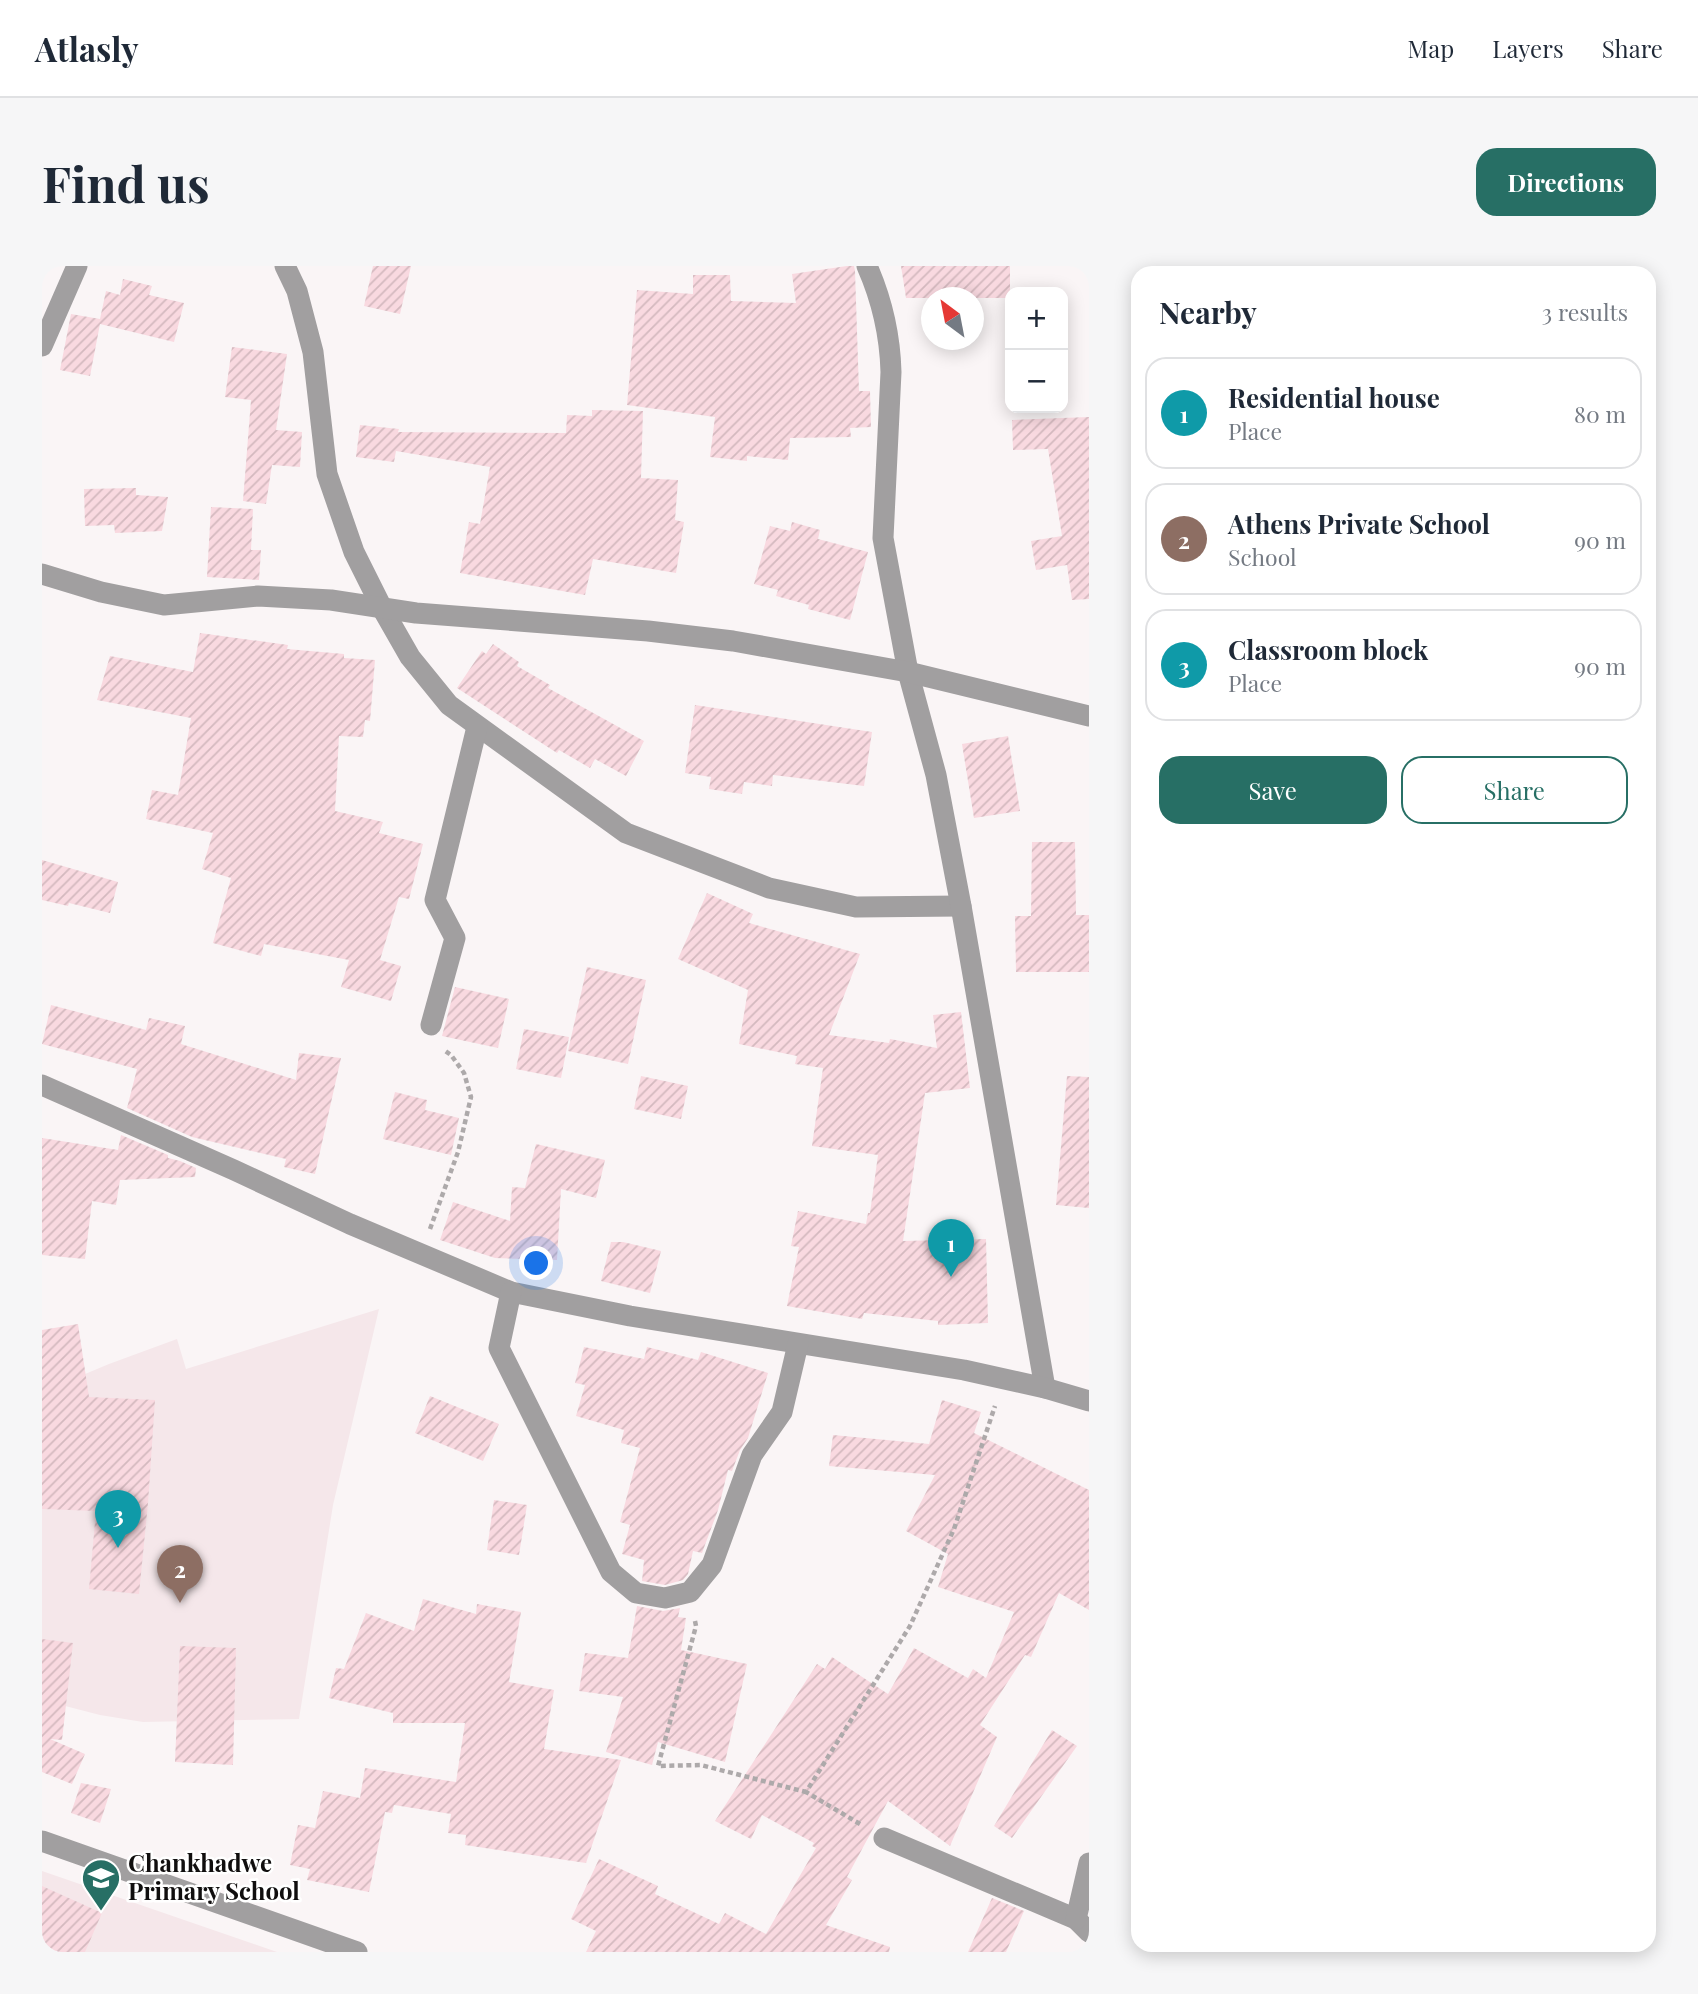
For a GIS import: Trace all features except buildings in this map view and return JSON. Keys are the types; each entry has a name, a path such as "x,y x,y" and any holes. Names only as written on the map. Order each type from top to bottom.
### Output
{"street":[{"path":"42,346 77,266"},
{"path":"285,266 297,291 313,352 327,474 354,552 410,657 449,705 626,833 769,888 856,907 961,906"},
{"path":"867,266 879,292 891,346 883,538 908,672 936,775 961,906 1045,1388"},
{"path":"42,574 101,592 164,605 258,596 331,600 416,613 648,631 806,653 908,672 1089,716"},
{"path":"431,1025 455,938 435,900 477,727"},
{"path":"42,1085 420,1255 511,1292 630,1316 885,1356 1004,1378 1089,1401"},
{"path":"511,1292 499,1348 611,1572 636,1593 665,1598 690,1592 712,1565 752,1455 782,1412 799,1344"},
{"path":"884,1838 1083,1925 1089,1863"},
{"path":"42,1841 357,1952"}],"path":[{"path":"420,1255 458,1152 471,1097 464,1073 451,1055 436,1044 431,1025"},
{"path":"806,1793 911,1626 954,1529 1004,1378"},
{"path":"690,1592 696,1626 658,1766 701,1765 806,1793 884,1838"}],"shaded area":[{"path":"379,1309 333,1505 299,1719 143,1722 100,1715 42,1700 42,1392 177,1339 186,1369"},
{"name":"Chankhadwe Primary School","path":"42,1871 277,1952 42,1952"}],"place":[{"name":"Residential house","path":"951,1277"},
{"name":"Classroom block","path":"118,1548"},
{"name":"Athens Private School","path":"180,1603"},
{"name":"Chankhadwe Primary School","path":"101,1912"}]}
